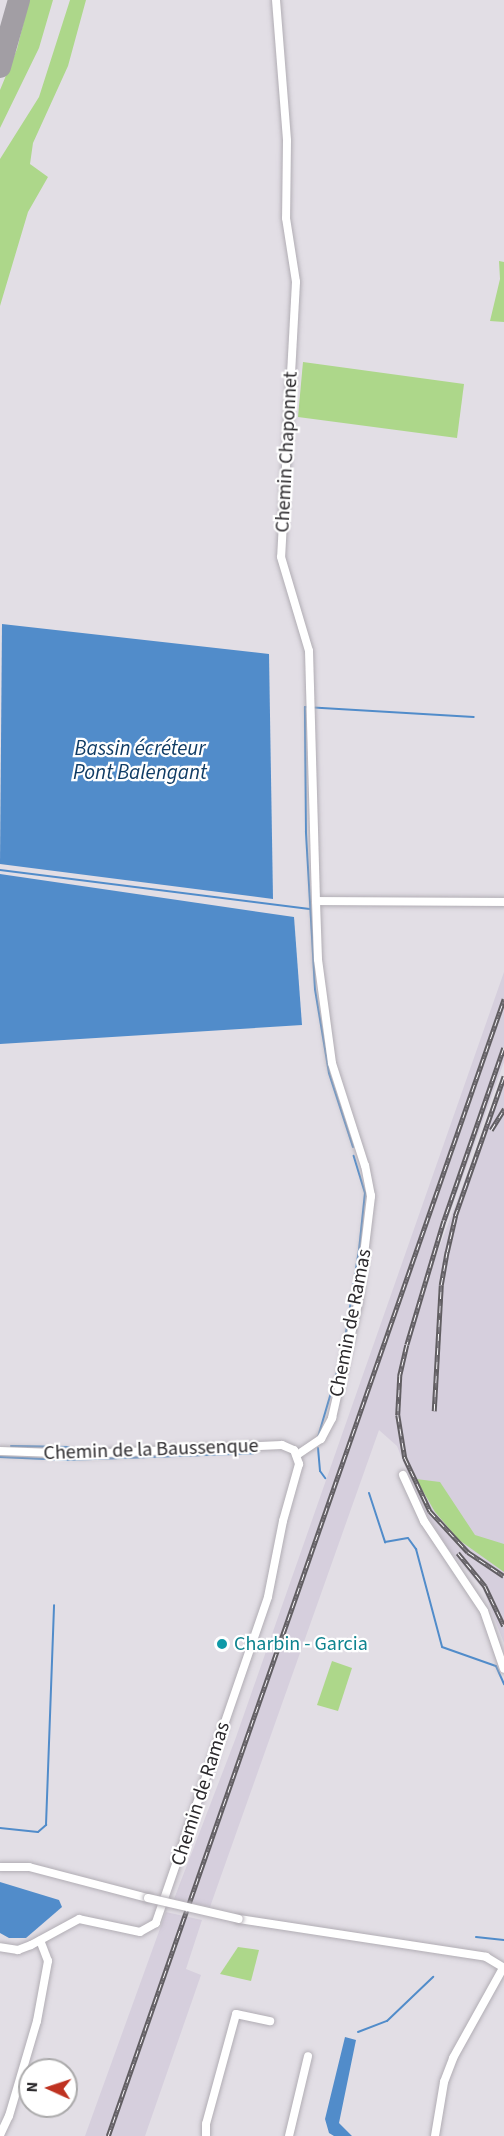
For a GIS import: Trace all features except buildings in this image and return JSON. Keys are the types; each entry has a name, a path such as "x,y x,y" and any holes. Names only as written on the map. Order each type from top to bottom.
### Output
{"street":[{"name":"Chemin Chaponnet","path":"276,0 287,141 286,218 296,282 281,556 309,651 316,901"},
{"path":"316,901 504,902"},
{"name":"Chemin de Ramas","path":"0,1947 18,1950 79,1919 140,1932 159,1918 268,1597 283,1521 297,1474 297,1455 321,1439 333,1418 358,1304 371,1196 365,1166 332,1064 318,959 316,901"},
{"name":"Chemin de la Baussenque","path":"0,1451 83,1454 282,1445 297,1455"},
{"path":"403,1475 424,1521 484,1611 504,1669"},
{"path":"0,1867 29,1867 239,1919 486,1957 503,1968 453,2058 444,2082 435,2136"},
{"path":"0,2135 9,2116 41,2002 48,1961 40,1940"},
{"path":"206,2136 206,2124 236,2014 270,2021"},
{"path":"289,2136 308,2056"}],"shaded area":[{"path":"504,972 504,1062 405,1338 504,1076 504,1643 483,1589 449,1550 420,1504 397,1446 379,1430 210,1907 174,1899 235,1740"},
{"path":"166,1912 202,1920 186,1969 201,1975 145,2136 85,2136"}],"green space":[{"path":"29,0 53,0 39,48 0,128 0,90 17,49"},
{"path":"70,0 86,0 68,66 33,143 30,164 48,177 28,212 0,306 0,159 39,97"},
{"path":"499,261 504,262 504,322 490,321 500,279"},
{"path":"303,362 464,384 457,438 298,417"},
{"path":"416,1479 440,1482 475,1535 504,1544 504,1572 459,1540 435,1512"},
{"path":"332,1661 352,1668 338,1711 317,1705"},
{"path":"238,1947 259,1950 251,1981 220,1974"}],"water":[{"name":"Bassin écréteur Pont Balengant","path":"2,624 269,654 273,899 0,864"},
{"path":"0,874 294,917 302,1025 0,1044"},
{"path":"0,1882 59,1900 62,1907 26,1938 9,1938 0,1933"},
{"path":"345,2037 356,2040 339,2123 352,2136 334,2136 329,2133 325,2119"}],"waterway":[{"path":"353,1147 329,1073 315,989 306,831 305,707 474,717"},
{"path":"0,870 310,909"},
{"path":"318,1437 343,1352 359,1250 365,1193 354,1156"},
{"path":"11,1446 69,1447"},
{"path":"318,1448 320,1471 325,1478"},
{"path":"0,1457 67,1460 254,1453"},
{"path":"369,1493 385,1542 408,1538 416,1549 442,1647 496,1666 504,1684"},
{"path":"0,1828 38,1832 46,1825 54,1605"},
{"path":"476,1937 504,1940"},
{"path":"358,2032 387,2021 433,1977"}],"taxiway":[{"path":"0,67 19,0"}],"railway":[{"path":"108,2136 504,999"},
{"path":"504,1048 444,1221 407,1345 400,1376 398,1415 405,1458 430,1511 468,1552 504,1576"},
{"path":"434,1411 441,1285 447,1252 455,1216 504,1076"},
{"path":"491,1130 504,1109"},
{"path":"458,1553 485,1586 504,1626"}],"place":[{"name":"Charbin - Garcia","path":"222,1644"}]}
